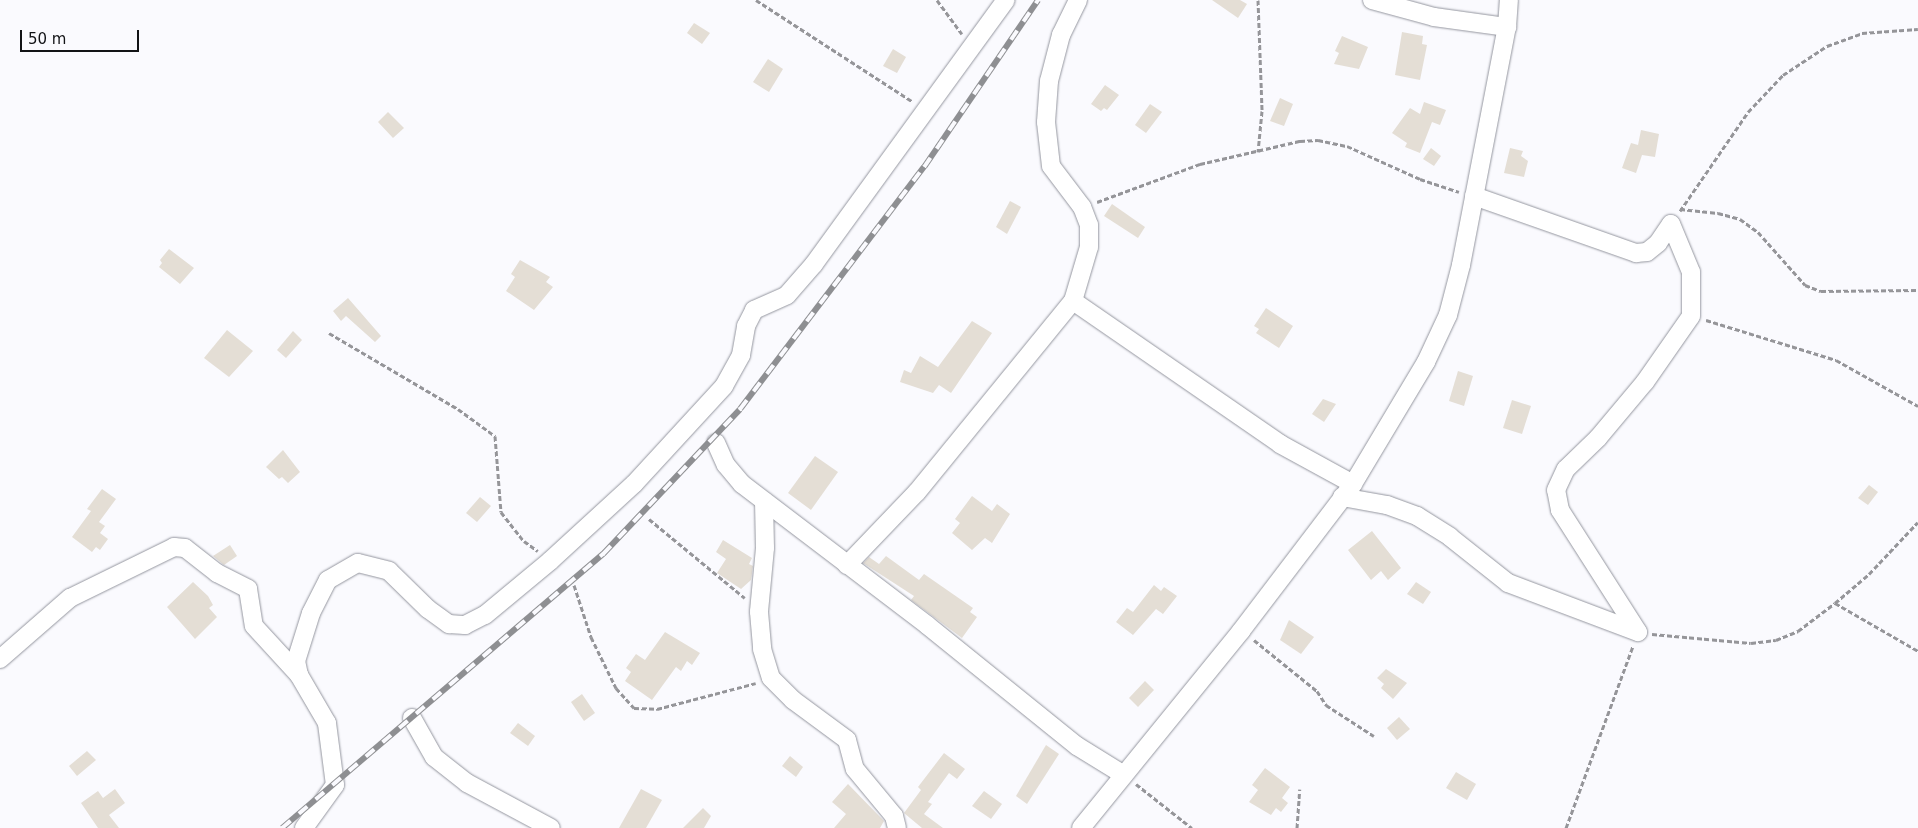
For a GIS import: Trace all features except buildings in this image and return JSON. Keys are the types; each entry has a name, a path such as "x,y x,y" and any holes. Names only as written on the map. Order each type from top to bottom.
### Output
{"street":[{"path":"299,675 296,661 299,647 328,580 358,563 389,571 428,609 449,624 465,625 485,615 550,561 634,484 724,386 741,355 746,326 754,310 781,299 792,290 844,225 924,109 1006,0"},
{"path":"847,565 917,492 1074,301 1090,247 1090,225 1082,207 1052,166 1046,122 1049,82 1060,35 1078,0"},
{"path":"1372,0 1434,17 1507,27"},
{"path":"1081,828 1241,631 1348,491 1408,394 1448,316 1507,27 1509,0"},
{"path":"1474,196 1636,253 1647,252 1658,243 1676,216"},
{"path":"1638,632 1560,510 1556,490 1566,469 1598,438 1645,382 1690,316 1691,272 1676,216"},
{"path":"1074,301 1348,491 1417,516 1450,536 1508,583 1638,632"},
{"path":"716,443 726,465 742,484 1077,746 1124,775"},
{"path":"764,501 765,548 759,612 762,649 771,678 793,700 846,740 855,769 894,816 897,828"},
{"path":"0,659 70,598 174,547 185,548 217,572 248,589 254,626 299,675 327,723 335,785 304,828"},
{"path":"412,718 434,757 467,783 551,828"}],"path":[{"path":"756,0 924,109"},
{"path":"937,0 972,46"},
{"path":"1258,0 1262,112 1258,152"},
{"path":"1676,216 1748,112 1783,75 1827,46 1862,33 1918,29"},
{"path":"1082,207 1200,164 1300,141 1331,141 1420,178 1474,196"},
{"path":"1676,216 1718,213 1740,219 1758,232 1805,285 1821,291 1918,290"},
{"path":"1690,316 1775,339 1836,360 1918,406"},
{"path":"329,333 458,409 495,436 501,512 524,541 550,561"},
{"path":"649,519 759,612"},
{"path":"1566,828 1638,632 1751,643 1776,640 1798,630 1869,574 1918,522"},
{"path":"574,585 600,654 616,688 634,708 656,709 771,678"},
{"path":"1834,603 1918,652"},
{"path":"1241,631 1317,691 1326,704 1374,736"},
{"path":"1124,775 1192,828"},
{"path":"1297,828 1300,789"}],"railway":[{"path":"282,828 603,554 740,409 924,167 1038,0"}]}
